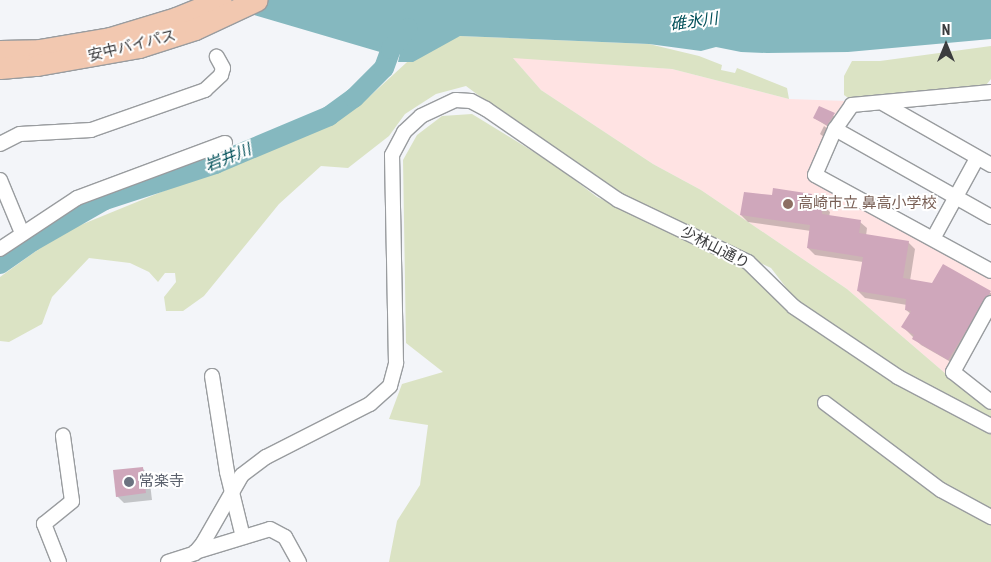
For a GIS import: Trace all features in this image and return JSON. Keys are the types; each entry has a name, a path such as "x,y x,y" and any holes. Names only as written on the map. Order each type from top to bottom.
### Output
{"highway":[{"name":"安中バイパス","path":"0,51 39,50 110,38 176,18 220,0"},
{"name":"安中バイパス","path":"0,68 36,65 139,47 195,29 257,0"}],"street":[{"path":"0,144 20,134 91,130 205,90 221,75 223,68 217,57"},
{"path":"991,92 884,104 852,105 835,130 815,174 934,237 991,271"},
{"name":"少林山通り","path":"232,493 242,475 266,457 370,404 390,386 396,363 392,155 404,132 421,116 456,100 471,101 486,109 618,200 748,262 794,307 898,377 991,426"},
{"path":"884,104 991,165"},
{"path":"835,130 991,217"},
{"path":"0,249 22,233 94,189 225,143"},
{"path":"934,237 977,158"},
{"path":"0,180 22,233"},
{"path":"991,303 953,372 991,402"},
{"path":"212,376 232,493 243,538"},
{"path":"825,402 941,490 991,517"},
{"path":"59,562 44,524 72,501 63,436"},
{"path":"195,553 232,493"},
{"path":"168,562 243,538 261,530 280,532 295,551 299,562"}],"shaded area":[{"name":"高崎市立 鼻高小学校","path":"512,57 672,69 789,99 847,101 809,180 991,279 991,295 946,374 847,289 701,190 653,164 541,90"}],"green space":[{"path":"460,36 649,44 699,56 722,65 721,70 735,73 737,68 787,88 789,99 672,69 513,58 541,90 653,164 701,190 847,289 946,374 991,407 991,420 907,376 798,303 771,268 619,195 563,158 466,86 436,94 405,114 389,136 348,168 321,166 279,204 204,296 183,311 166,311 164,297 176,282 175,273 165,273 158,282 149,272 130,263 89,258 52,297 42,324 9,342 0,341 0,277 61,233 320,127 370,96 418,52"},
{"path":"991,46 991,79 986,85 854,102 844,95 844,76 852,61 880,61"},
{"path":"472,114 555,165 597,197 743,267 893,380 991,433 991,562 389,562 397,521 420,485 428,425 389,419 402,384 443,372 406,343 403,160 417,135 442,116"}],"water":[{"name":"碓氷川","path":"203,0 991,0 991,39 848,52 767,53 741,52 716,47 701,51 649,44 460,36 413,62 398,62 401,49 380,52"}],"building":[{"path":"819,106 835,113 827,125 813,118"},
{"path":"773,188 812,194 811,202 823,204 822,214 861,220 859,233 909,241 903,278 932,283 943,264 991,291 948,360 912,339 914,335 901,327 911,311 905,310 906,299 857,291 863,257 807,248 810,225 740,215 744,192 772,195"},
{"name":"常楽寺","path":"143,467 146,493 116,497 113,470"}],"waterway":[{"name":"岩井川","path":"0,264 33,241 105,200 215,164 329,116 354,98 384,68 391,49 408,28"}],"place":[{"name":"高崎市立 鼻高小学校","path":"788,204"},
{"name":"常楽寺","path":"129,482"}]}
